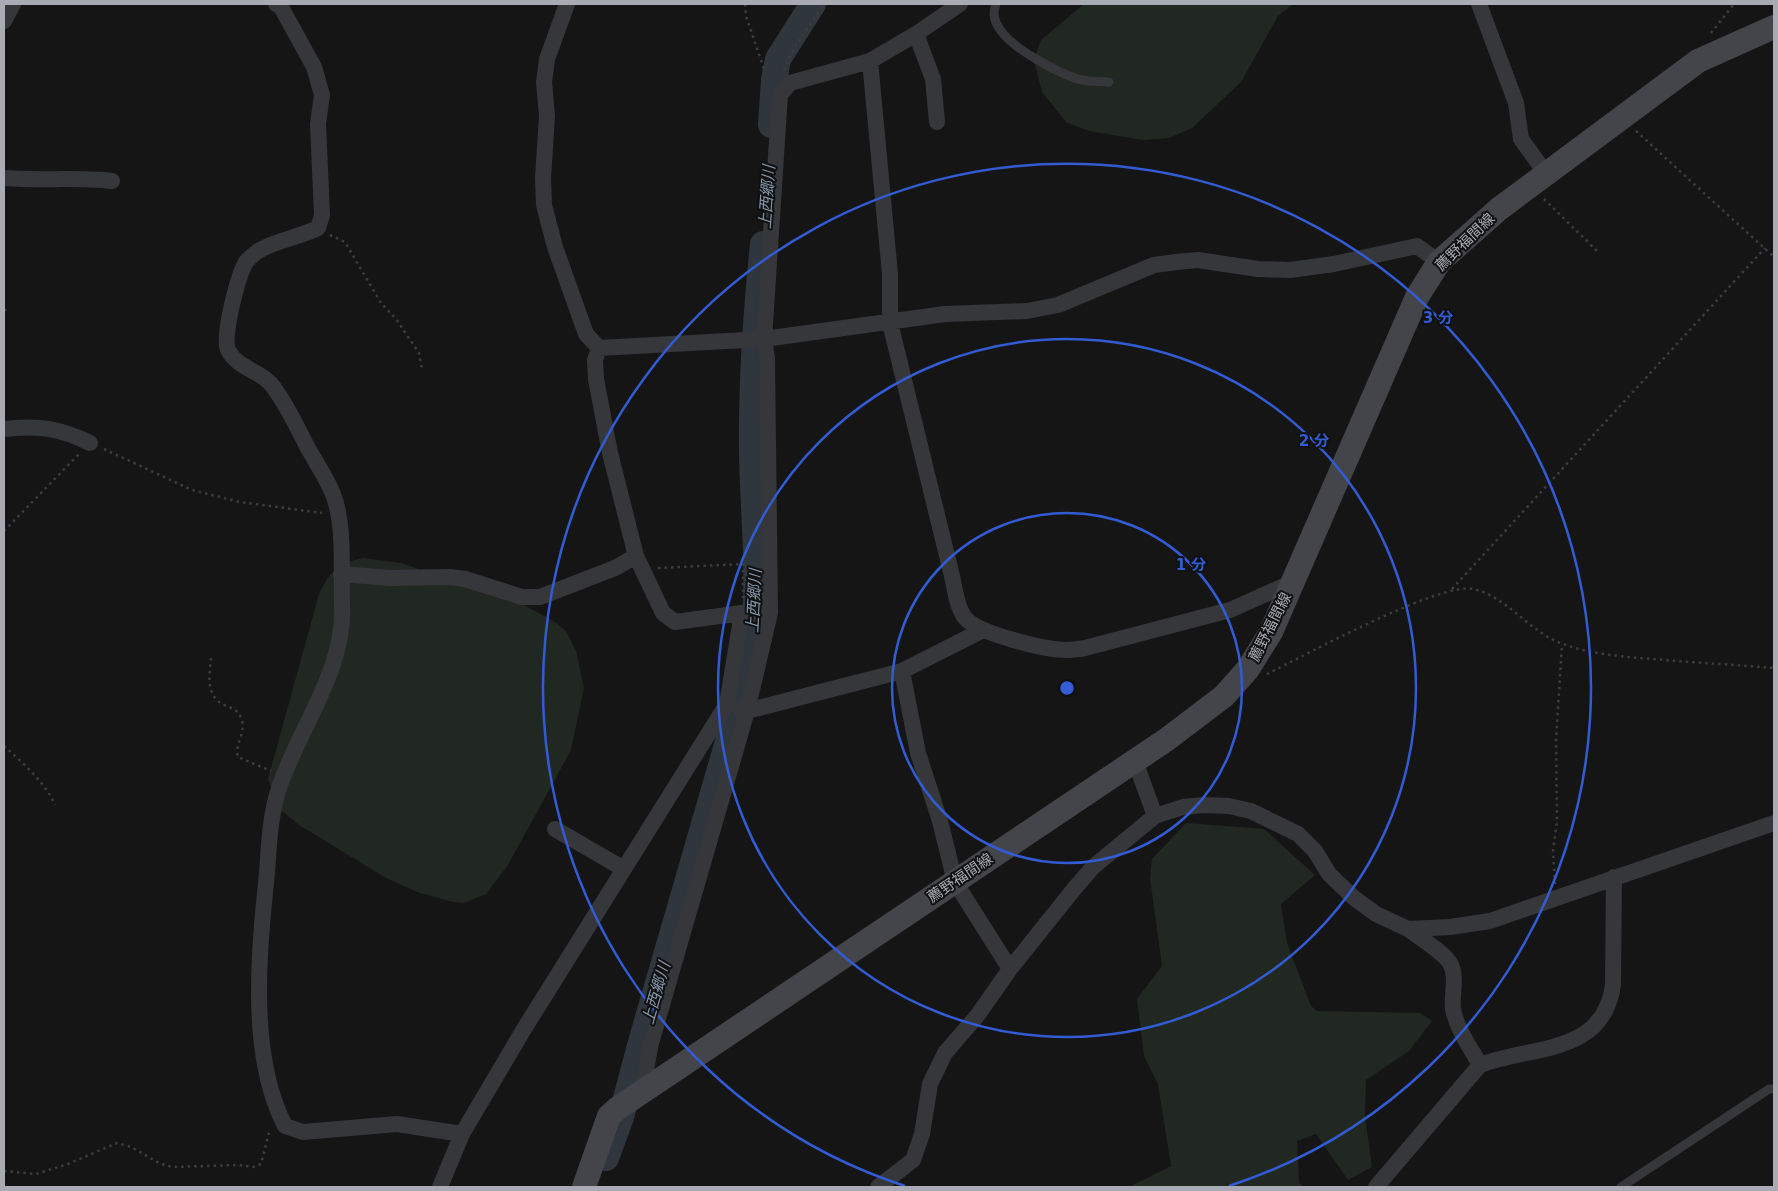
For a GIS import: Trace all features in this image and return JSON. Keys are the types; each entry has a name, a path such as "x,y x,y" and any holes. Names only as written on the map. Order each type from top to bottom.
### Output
{"main road":[{"name":"薦野福間線","path":"584,1187 609,1116 631,1099 690,1062 783,996 1166,740 1224,696 1248,669 1271,632 1417,297 1439,262 1471,232 1698,61 1774,27"}],"street":[{"path":"4,21 13,4"},
{"path":"276,4 282,7 314,67 322,95 318,124 322,215 318,228 301,237 259,250 246,261 226,337 228,350 239,363 270,382 284,403 333,493 339,515 343,620 332,666 278,789 272,820 258,965 260,1015 266,1065 275,1106 284,1126 303,1132 397,1124 462,1134"},
{"path":"567,4 547,59 544,82 547,116 543,178 544,205 555,247 586,334 599,348"},
{"path":"631,1099 651,1043 737,708 755,613 767,358 764,339 780,96 790,83 870,61 916,34 960,4"},
{"path":"1479,4 1516,103 1521,139 1538,181"},
{"path":"916,34 933,79 937,122"},
{"path":"870,61 890,274 890,323 962,611 966,619 982,630 1065,650 1085,648 1230,610 1293,582"},
{"path":"4,178 30,180 84,178 112,181"},
{"path":"599,348 764,339 945,314 1027,311 1050,307 1154,265 1176,262 1198,260 1258,269 1290,270 1334,264 1417,246 1439,262"},
{"path":"599,348 595,360 603,420 639,563 663,613 675,622 755,613"},
{"path":"4,429 34,427 53,429 67,432 90,442"},
{"path":"341,574 390,578 450,577 465,579 522,597 540,597 615,568 639,563"},
{"path":"440,1187 462,1134 524,1029 624,869 737,708 755,613"},
{"path":"737,708 902,671 982,630"},
{"path":"902,671 918,754 940,821 955,882 1010,969"},
{"path":"1135,760 1154,816"},
{"path":"878,1187 913,1160 922,1134 930,1084 945,1053 977,1016 1010,969 1093,867 1154,816 1183,808 1229,806 1271,820 1298,834 1315,851 1329,874 1354,898 1376,914 1408,929 1445,957 1451,965 1454,974 1453,1001 1456,1022 1480,1065"},
{"path":"1408,929 1450,928 1490,921 1774,823"},
{"path":"555,829 624,869"},
{"path":"1376,1187 1480,1065 1498,1058 1569,1043 1587,1032 1601,1020 1611,999 1614,877"}],"lane":[{"path":"996,4 994,19 1002,34 1021,48 1060,72 1081,80 1109,82"},
{"path":"1621,1187 1769,1088 1774,1089"}],"path":[{"path":"745,4 746,16 765,72"},
{"path":"780,96 784,66 824,4"},
{"path":"1698,61 1702,44 1734,4"},
{"path":"1622,118 1774,256"},
{"path":"1538,181 1551,204 1598,252"},
{"path":"318,228 345,242 381,303 419,353 422,369"},
{"path":"1451,590 1765,248"},
{"path":"4,531 90,442 192,490 267,506 339,515"},
{"path":"639,563 743,564 755,613"},
{"path":"1259,679 1366,626 1451,590 1472,589 1494,598 1530,625 1562,644 1611,656 1774,668"},
{"path":"1559,897 1553,879 1553,851 1557,821 1556,740 1562,644"},
{"path":"211,658 209,680 212,692 217,701 238,711 242,720 243,732 236,752 238,757 260,768 284,776"},
{"path":"4,746 35,776 50,795 55,805"},
{"path":"4,1171 36,1174 68,1164 117,1143 131,1147 159,1163 172,1167 238,1165 253,1167 261,1164 275,1106"}],"shaded area":[{"path":"1084,4 1293,4 1278,16 1241,82 1192,128 1169,138 1143,140 1089,131 1066,122 1042,92 1034,59 1041,40"},
{"path":"363,558 401,563 526,606 555,622 566,631 576,651 584,688 571,750 508,865 486,894 464,903 420,893 386,878 299,825 282,811 276,803 268,779 319,594 335,569 346,563"},
{"path":"1186,823 1264,829 1315,875 1281,904 1287,943 1311,1006 1317,1011 1420,1013 1432,1021 1409,1051 1366,1080 1365,1116 1372,1167 1348,1180 1316,1134 1297,1141 1299,1183 1304,1187 1129,1187 1171,1166 1158,1084 1144,1056 1137,999 1162,966 1150,878 1152,859"}],"waterway":[{"name":"上西郷川","path":"771,125 774,80 778,59 813,4"},
{"name":"上西郷川","path":"606,1158 621,1117 733,724 751,654 756,609 752,400 763,244"}]}
